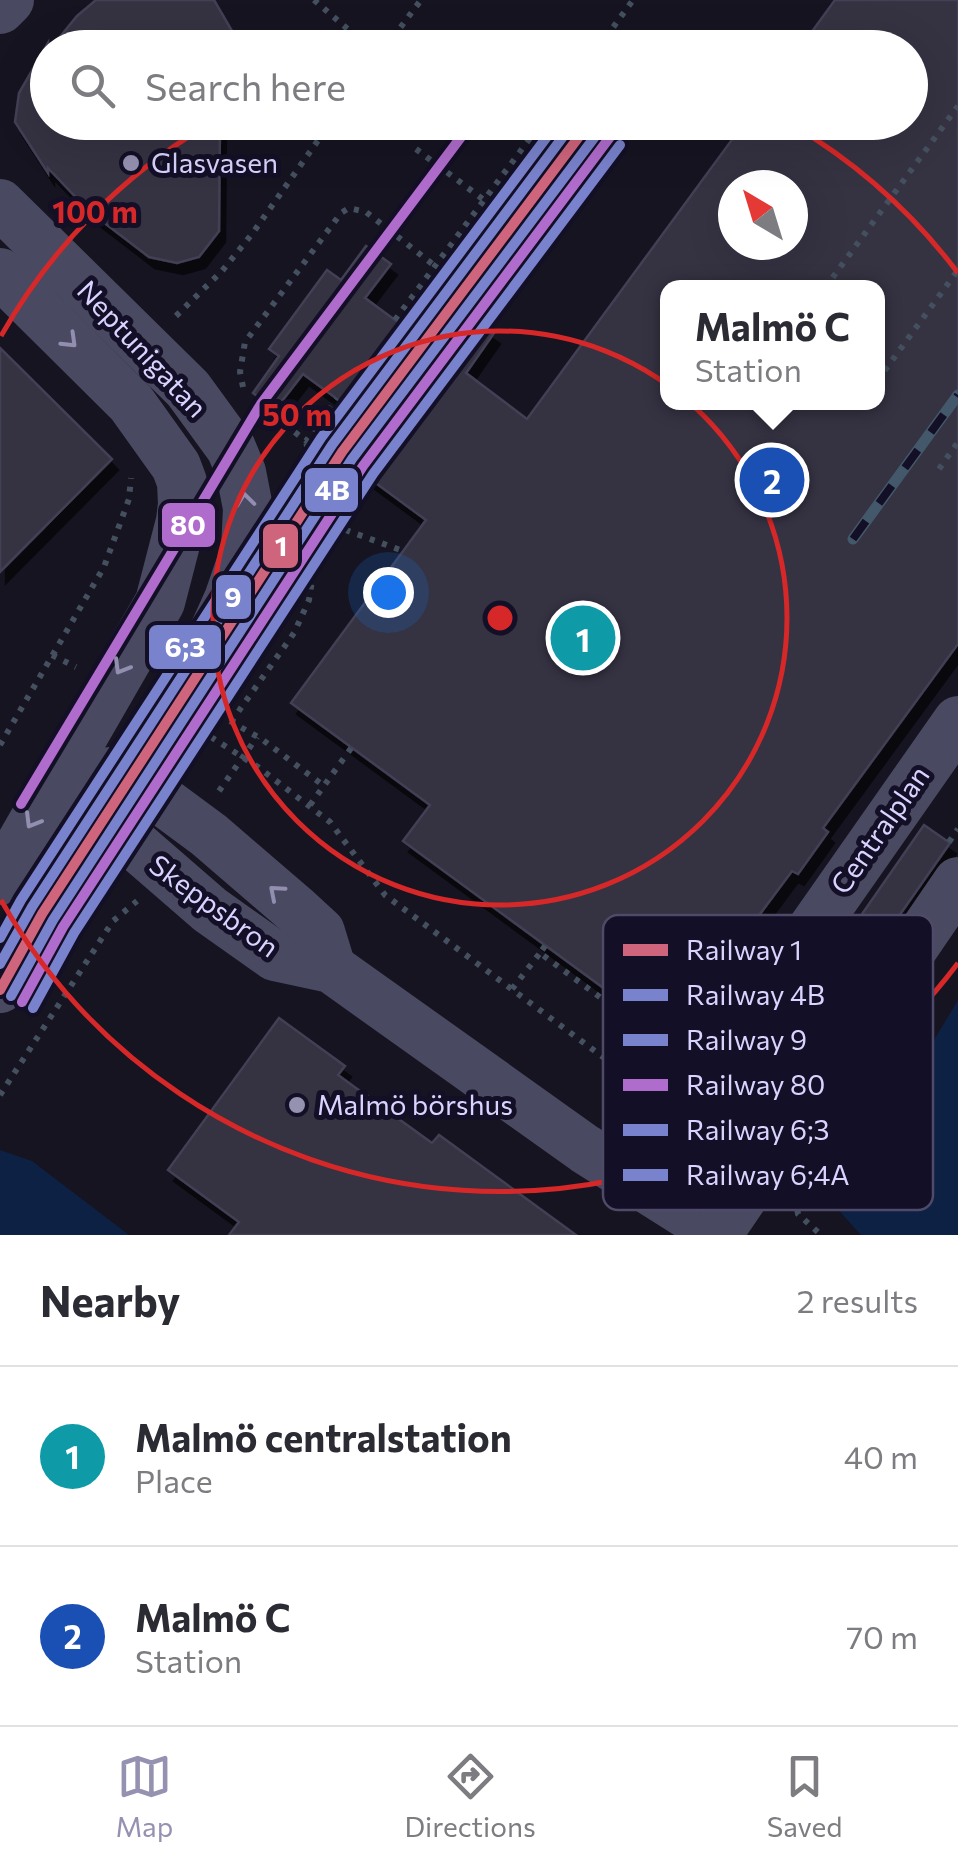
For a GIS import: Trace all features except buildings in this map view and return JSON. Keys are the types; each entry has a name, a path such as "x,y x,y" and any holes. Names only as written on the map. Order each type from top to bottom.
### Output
{"street":[{"path":"0,9 9,0"},
{"name":"Neptunigatan","path":"0,204 188,389 231,448 241,472 248,508 246,550 176,717 140,784 72,890 0,988"},
{"name":"Neptunigatan","path":"0,273 131,403 176,466 182,482 181,521 160,602 0,880"},
{"name":"Centralplan","path":"823,915 958,720"},
{"name":"Skeppsbron","path":"66,763 99,768 140,784 195,824 320,932 331,968"},
{"name":"Skeppsbron","path":"66,763 87,798 112,824 210,910 275,956 331,968 512,1099 603,1158"},
{"path":"933,919 958,882"},
{"name":"Skeppsbron","path":"682,1210 719,1234"},
{"path":"719,1234 735,1210"}],"path":[{"path":"314,0 349,30"},
{"path":"399,30 421,0"},
{"path":"611,30 633,0"},
{"path":"831,280 958,106"},
{"path":"144,348 222,271 318,140"},
{"path":"395,320 529,140"},
{"path":"416,149 484,200"},
{"path":"509,202 524,213"},
{"path":"231,722 294,633 310,600 321,520 306,442 246,394 241,360 244,342 330,224 349,208 366,212 435,266"},
{"path":"885,370 958,270"},
{"path":"306,442 338,399"},
{"path":"939,469 958,442"},
{"path":"0,745 104,567 130,500 132,472"},
{"path":"321,520 403,551"},
{"path":"215,712 324,786"},
{"path":"195,824 257,737"},
{"path":"310,805 352,748"},
{"path":"244,757 330,822 385,896 603,1057"},
{"path":"0,1096 114,921 138,901 162,869"},
{"path":"512,990 543,949 603,996"},
{"path":"798,1210 821,1235"}],"water":[{"path":"958,1000 958,1235 861,1235 839,1210 933,1210 933,1042"},
{"path":"0,1150 32,1161 129,1235 0,1235"}],"railway":[{"path":"853,539 958,395"}],"rail line":[{"name":"80","path":"21,804 261,404 459,140"},
{"name":"6;3","path":"0,938 321,438 544,140"},
{"name":"9","path":"0,964 32,907 332,445 561,140"},
{"name":"1","path":"0,990 42,914 342,452 576,140"},
{"name":"4B","path":"11,996 53,920 352,459 592,140"},
{"name":"80","path":"22,1002 63,927 363,466 608,140"},
{"name":"6;4A","path":"33,1008 74,933 373,474 620,145"}],"place":[{"name":"Glasvasen","path":"131,163"},
{"name":"Malmö C","path":"772,480"},
{"name":"Malmö centralstation","path":"583,638"},
{"name":"Malmö börshus","path":"297,1105"}]}
